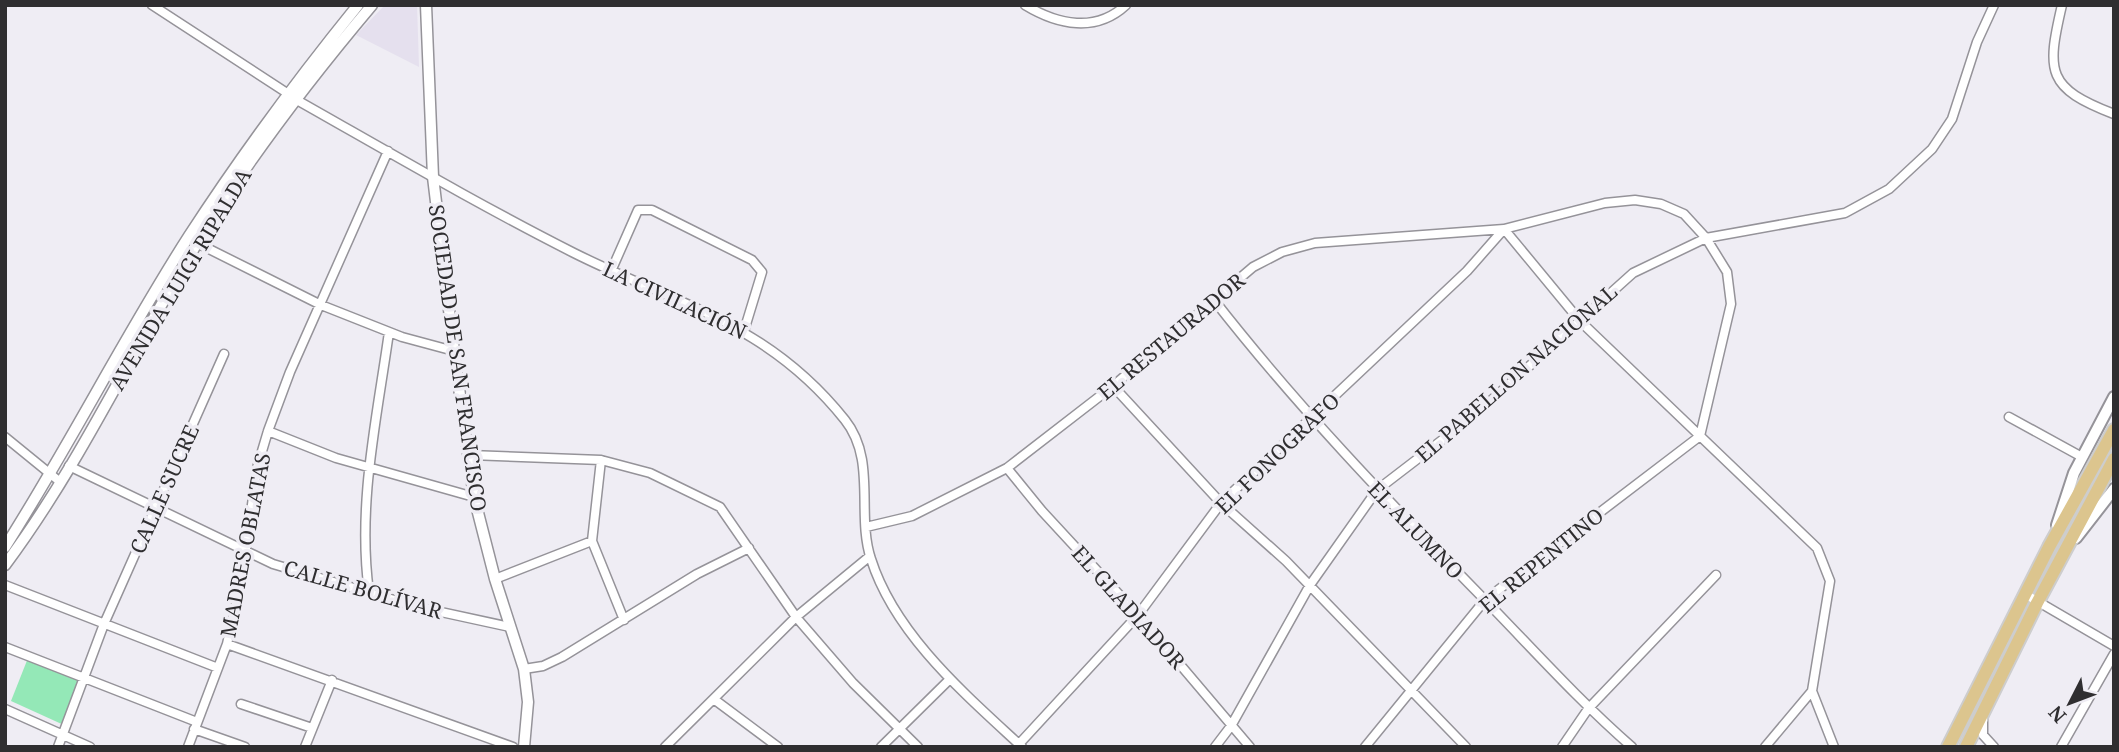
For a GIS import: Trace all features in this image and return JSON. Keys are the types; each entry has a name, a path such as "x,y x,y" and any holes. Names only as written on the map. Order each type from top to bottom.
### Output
{"main road":[{"path":"2049,547 2074,474 2114,397"},
{"path":"1966,747 2064,554 2114,430"},
{"path":"1949,745 2049,547 2094,482 2114,459"},
{"path":"2064,554 2113,491"}],"street":[{"name":"LA CIVILACIÓN","path":"152,5 291,96 433,177 575,254 744,331 800,370 848,423 857,443 865,480 870,556 909,632 950,680 1021,745"},
{"name":"AVENIDA LUIGI RIPALDA","path":"5,565 193,240 291,96 358,5"},
{"name":"AVENIDA LUIGI RIPALDA","path":"291,96 372,5"},
{"name":"SOCIEDAD DE SAN FRANCISCO","path":"426,5 433,177 454,351 474,497 495,579 524,669 528,702 524,747"},
{"path":"1025,5 1069,22 1097,24 1126,5"},
{"name":"EL PABELLON NACIONAL","path":"1215,747 1231,726 1310,585 1377,490 1476,414 1633,273 1706,238 1845,213 1889,189 1932,149 1952,119 1977,42 1994,5"},
{"path":"2062,5 2054,47 2054,71 2060,84 2080,101 2114,114"},
{"name":"MADRES OBLATAS","path":"188,747 227,644 246,552 257,468 268,431 290,372 388,151"},
{"name":"EL RESTAURADOR","path":"866,527 912,516 1007,468 1113,386 1253,267 1282,252 1315,243 1504,229 1605,203 1635,200 1661,204 1684,214 1706,238 1727,272 1731,304 1700,436"},
{"path":"612,269 638,210 652,210 752,260 762,272 744,331"},
{"path":"1504,229 1580,321 1734,472 1817,548 1830,581 1812,691 1765,747"},
{"name":"EL FONOGRAFO","path":"1021,745 1139,615 1221,503 1467,271 1504,229"},
{"name":"AVENIDA LUIGI RIPALDA","path":"5,547 55,478 69,466 193,240"},
{"path":"193,240 321,305 389,332 454,351"},
{"name":"EL ALUMNO","path":"1214,300 1312,418 1377,490 1588,709 1632,747"},
{"path":"369,592 365,509 389,332"},
{"name":"CALLE SUCRE","path":"58,747 104,624 224,354"},
{"path":"1113,386 1221,503 1310,585 1466,747"},
{"path":"2009,417 2082,457"},
{"path":"268,431 336,458 474,497"},
{"name":"EL REPENTINO","path":"1365,747 1485,600 1700,436"},
{"path":"5,437 55,478"},
{"path":"470,456 601,460 650,473 720,507 796,617 853,683 918,747"},
{"path":"601,460 592,541 624,620"},
{"name":"CALLE BOLÍVAR","path":"69,466 273,564 418,607 510,627"},
{"name":"EL GLADIADOR","path":"1007,468 1042,511 1139,615 1250,747"},
{"path":"2074,474 2113,491"},
{"path":"495,579 592,541"},
{"path":"524,669 543,666 697,575 749,548"},
{"path":"665,747 796,617 870,556"},
{"path":"1562,747 1588,709 1716,575"},
{"path":"5,585 218,668"},
{"path":"2025,594 2114,646"},
{"path":"227,644 513,747"},
{"path":"5,647 245,747"},
{"path":"2061,747 2114,654"},
{"path":"305,747 332,680"},
{"path":"881,747 950,680"},
{"path":"1812,691 1834,747"},
{"path":"715,700 778,747"},
{"path":"241,704 312,728"},
{"path":"1985,708 1983,735 1994,747"},
{"path":"5,709 90,747"}],"shaded area":[{"path":"385,5 417,5 419,67 356,35"}],"green space":[{"path":"28,658 83,680 66,726 11,701"}]}
